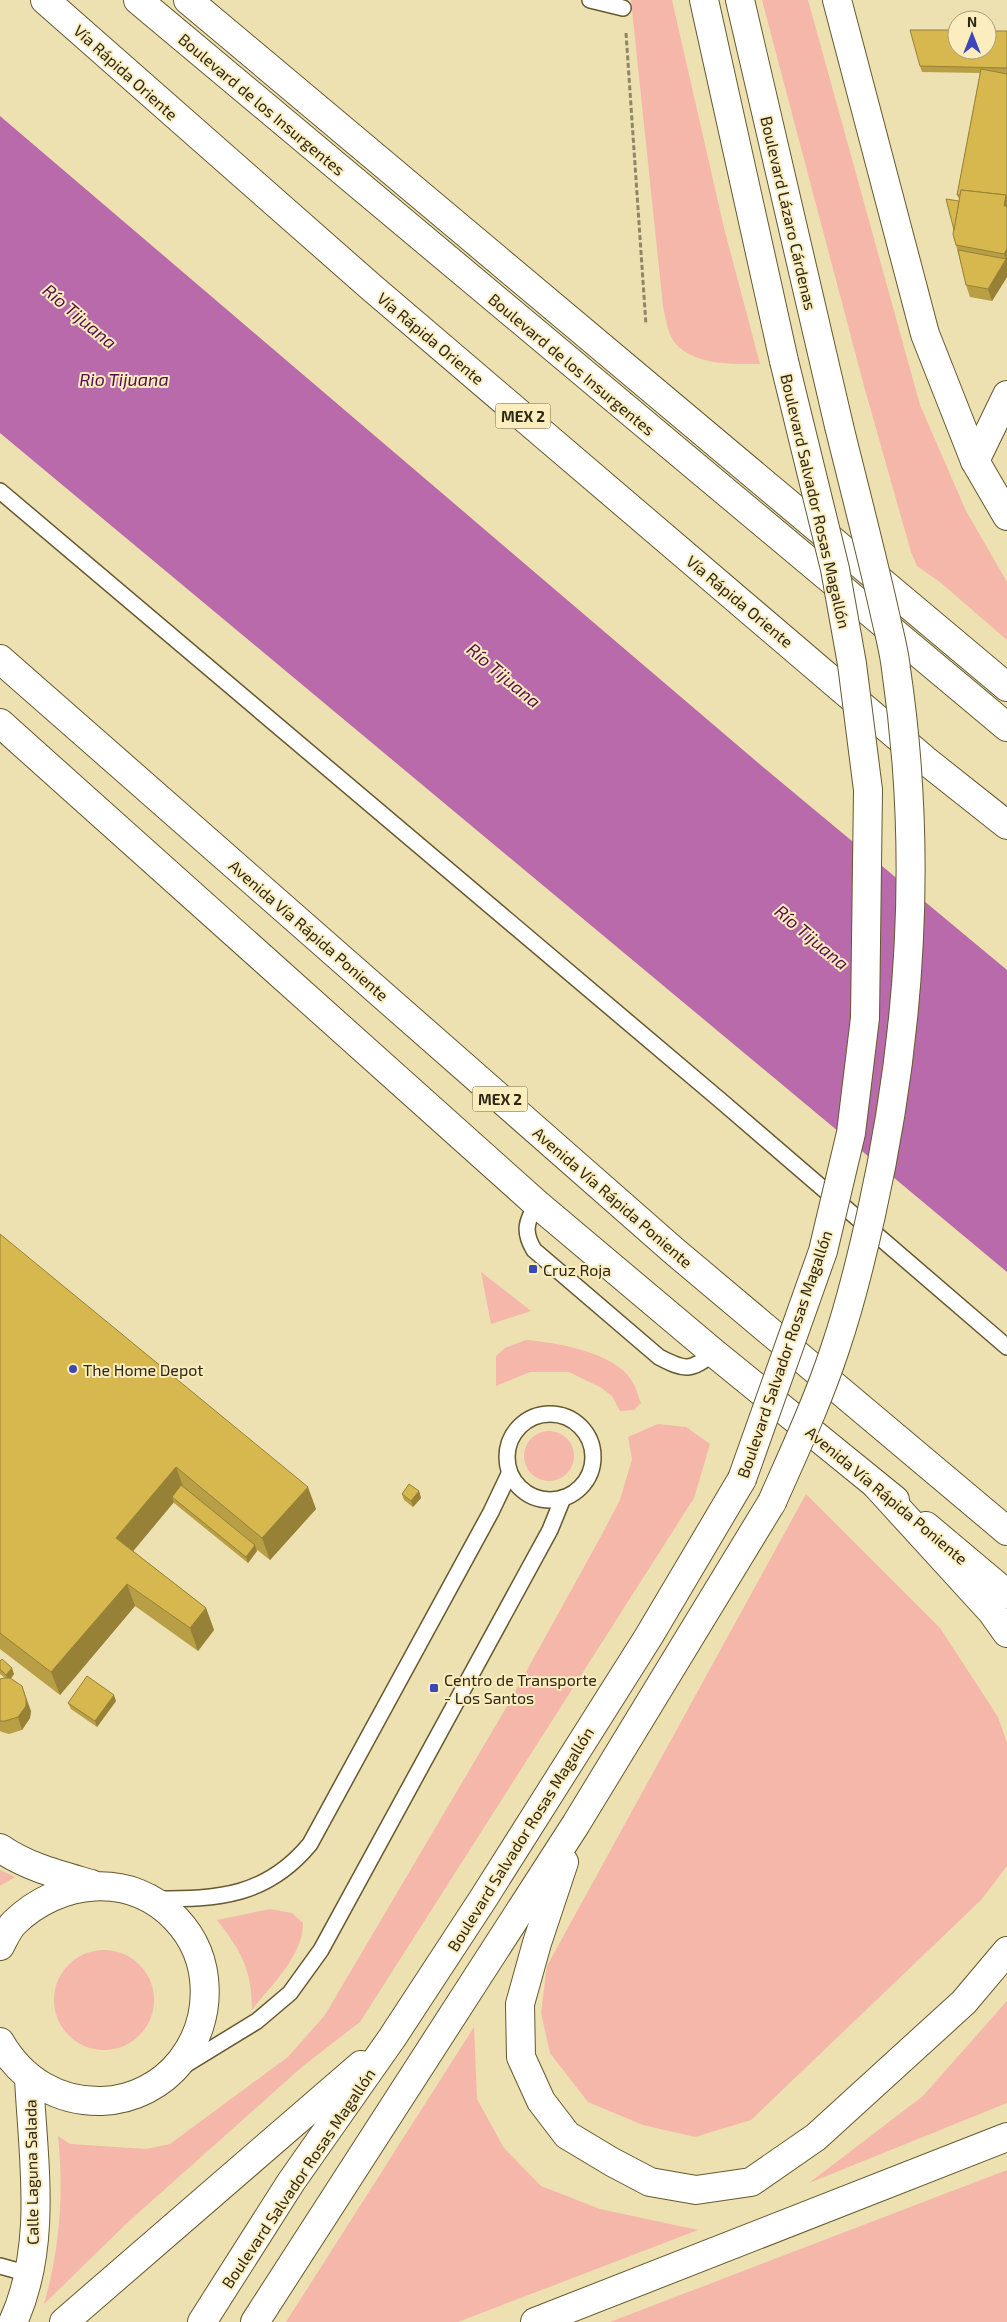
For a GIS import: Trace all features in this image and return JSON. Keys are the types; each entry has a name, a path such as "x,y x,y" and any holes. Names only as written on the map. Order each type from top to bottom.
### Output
{"main road":[{"name":"Vía Rápida Oriente","path":"45,0 371,287 925,760 1007,825"},
{"name":"Boulevard de los Insurgentes","path":"138,0 1007,727"},
{"name":"Boulevard de los Insurgentes","path":"188,0 1007,687"},
{"name":"Boulevard Salvador Rosas Magallón","path":"202,2322 291,2182 392,2038 483,1899 649,1636 742,1479 824,1251 851,1133 865,1018 868,790 852,664 835,568 784,361 704,0"},
{"name":"Boulevard Lázaro Cárdenas","path":"576,1824 772,1502 802,1434 835,1350 858,1269 887,1144 903,1029 911,922 909,787 896,668 872,556 838,426 740,0"},
{"path":"837,0 925,334 975,461 1007,516"},
{"path":"975,461 1007,395"},
{"name":"Avenida Vía Rápida Poniente","path":"0,659 674,1251 1007,1531"},
{"name":"Avenida Vía Rápida Poniente","path":"0,723 537,1204 714,1353 1007,1594"},
{"path":"876,1485 992,1612 1007,1633"},
{"path":"576,1824 537,1943 520,2004 521,2057 540,2101 567,2134 612,2162 650,2182 696,2190 751,2182 816,2137 964,2002 1007,1951"},
{"path":"255,2322 576,1824"},
{"path":"0,1848 45,1870 94,1885 123,1888 149,1899 176,1919 195,1947 205,1980 204,2014 192,2046 171,2073 145,2091 116,2101 85,2101 56,2094 29,2078 10,2060 0,2042"},
{"path":"0,1946 12,1925 36,1904 64,1890 94,1885"},
{"path":"64,2322 392,2038"},
{"name":"Calle Laguna Salada","path":"13,2322 29,2274 35,2243 35,2195 29,2078"},
{"path":"535,2322 1007,2137"}],"lane":[{"path":"590,0 623,8"},
{"path":"0,491 720,1100 1007,1347"},
{"path":"537,1204 529,1217 526,1229 534,1250 659,1357 684,1368 693,1367 714,1353"},
{"path":"548,1413 561,1415 574,1421 584,1431 591,1443 592,1463 585,1482 576,1492 563,1498 552,1500 531,1496 522,1491 510,1474 506,1460 507,1447 513,1434 522,1423 534,1416 548,1413"},
{"path":"149,1899 205,1899 234,1893 276,1876 296,1861 310,1844 492,1512 510,1474"},
{"path":"171,2073 257,2021 290,1992 321,1950 550,1530 563,1498"},
{"path":"0,2266 29,2274"}],"path":[{"path":"623,8 628,48 646,324"}],"shaded area":[{"path":"631,0 672,0 724,228 760,364 715,362 693,356 683,351 675,343 668,330 663,306"},
{"path":"762,0 808,0 920,405 966,511 1007,582 1007,640 940,582 917,566 911,552 864,386"},
{"path":"481,1272 531,1311 491,1324"},
{"path":"526,1340 569,1346 613,1363 624,1371 632,1381 641,1403 634,1410 620,1411 612,1396 600,1387 569,1372 530,1372 496,1386 496,1356 505,1348"},
{"path":"658,1424 686,1427 710,1444 694,1498 360,2022 303,2066 127,2223 44,2304 54,2263 59,2221 61,2179 58,2136 70,2144 146,2149 170,2144 288,2057 325,2015 506,1708 620,1500 632,1459 628,1437"},
{"path":"544,1431 554,1431 567,1438 574,1451 574,1461 567,1474 554,1481 544,1481 535,1477 528,1470 524,1461 524,1451 528,1442 535,1435"},
{"path":"806,1494 940,1628 998,1717 1007,1743 1007,1866 981,1900 751,2120 695,2137 643,2125 588,2102 550,2053 541,2013 547,1966"},
{"path":"0,1870 15,1877 0,1886"},
{"path":"270,1909 292,1913 303,1923 302,1935 298,1947 285,1970 252,2010 250,1983 244,1961 233,1941 217,1920"},
{"path":"104,1950 123,1953 140,1964 151,1981 154,2000 151,2019 140,2036 123,2047 104,2050 85,2047 68,2036 57,2019 54,2000 57,1981 68,1964 85,1953"},
{"path":"1007,2001 1007,2103 809,2183 923,2096"},
{"path":"474,2027 477,2099 504,2148 541,2186 600,2209 698,2230 458,2322 286,2322"},
{"path":"1007,2170 1007,2322 610,2322"}],"water":[{"name":"Rio Tijuana","path":"0,116 763,767 1007,970 1007,1272 0,433"}],"building":[{"path":"910,30 947,30 947,60 997,60 997,31 1007,31 1007,68 920,66"},
{"path":"981,69 1007,74 1007,198 1006,195 961,190 960,195 957,195"},
{"path":"961,190 1006,195 1004,206 1007,206 1007,249 1004,254 956,245 953,234"},
{"path":"946,199 959,201 954,230"},
{"path":"958,250 1006,259 988,289 966,285"},
{"name":"The Home Depot","path":"0,1234 308,1487 262,1538 176,1467 116,1538 206,1608 190,1628 127,1584 51,1672 0,1633"},
{"path":"409,1484 419,1491 411,1501 402,1494"},
{"path":"181,1485 255,1545 246,1557 172,1497"},
{"path":"2,1659 12,1668 6,1675 0,1669 0,1661"},
{"path":"87,1676 114,1695 95,1721 68,1703"},
{"path":"10,1678 22,1686 26,1706 18,1717 0,1721 0,1679"}],"place":[{"name":"Cruz Roja","path":"533,1269"},
{"name":"The Home Depot","path":"73,1369"},
{"name":"Centro de Transporte - Los Santos","path":"434,1688"}],"water label":[{"name":"Río Tijuana","path":"80,316"},
{"name":"Río Tijuana","path":"504,675"},
{"name":"Río Tijuana","path":"812,937"}]}
